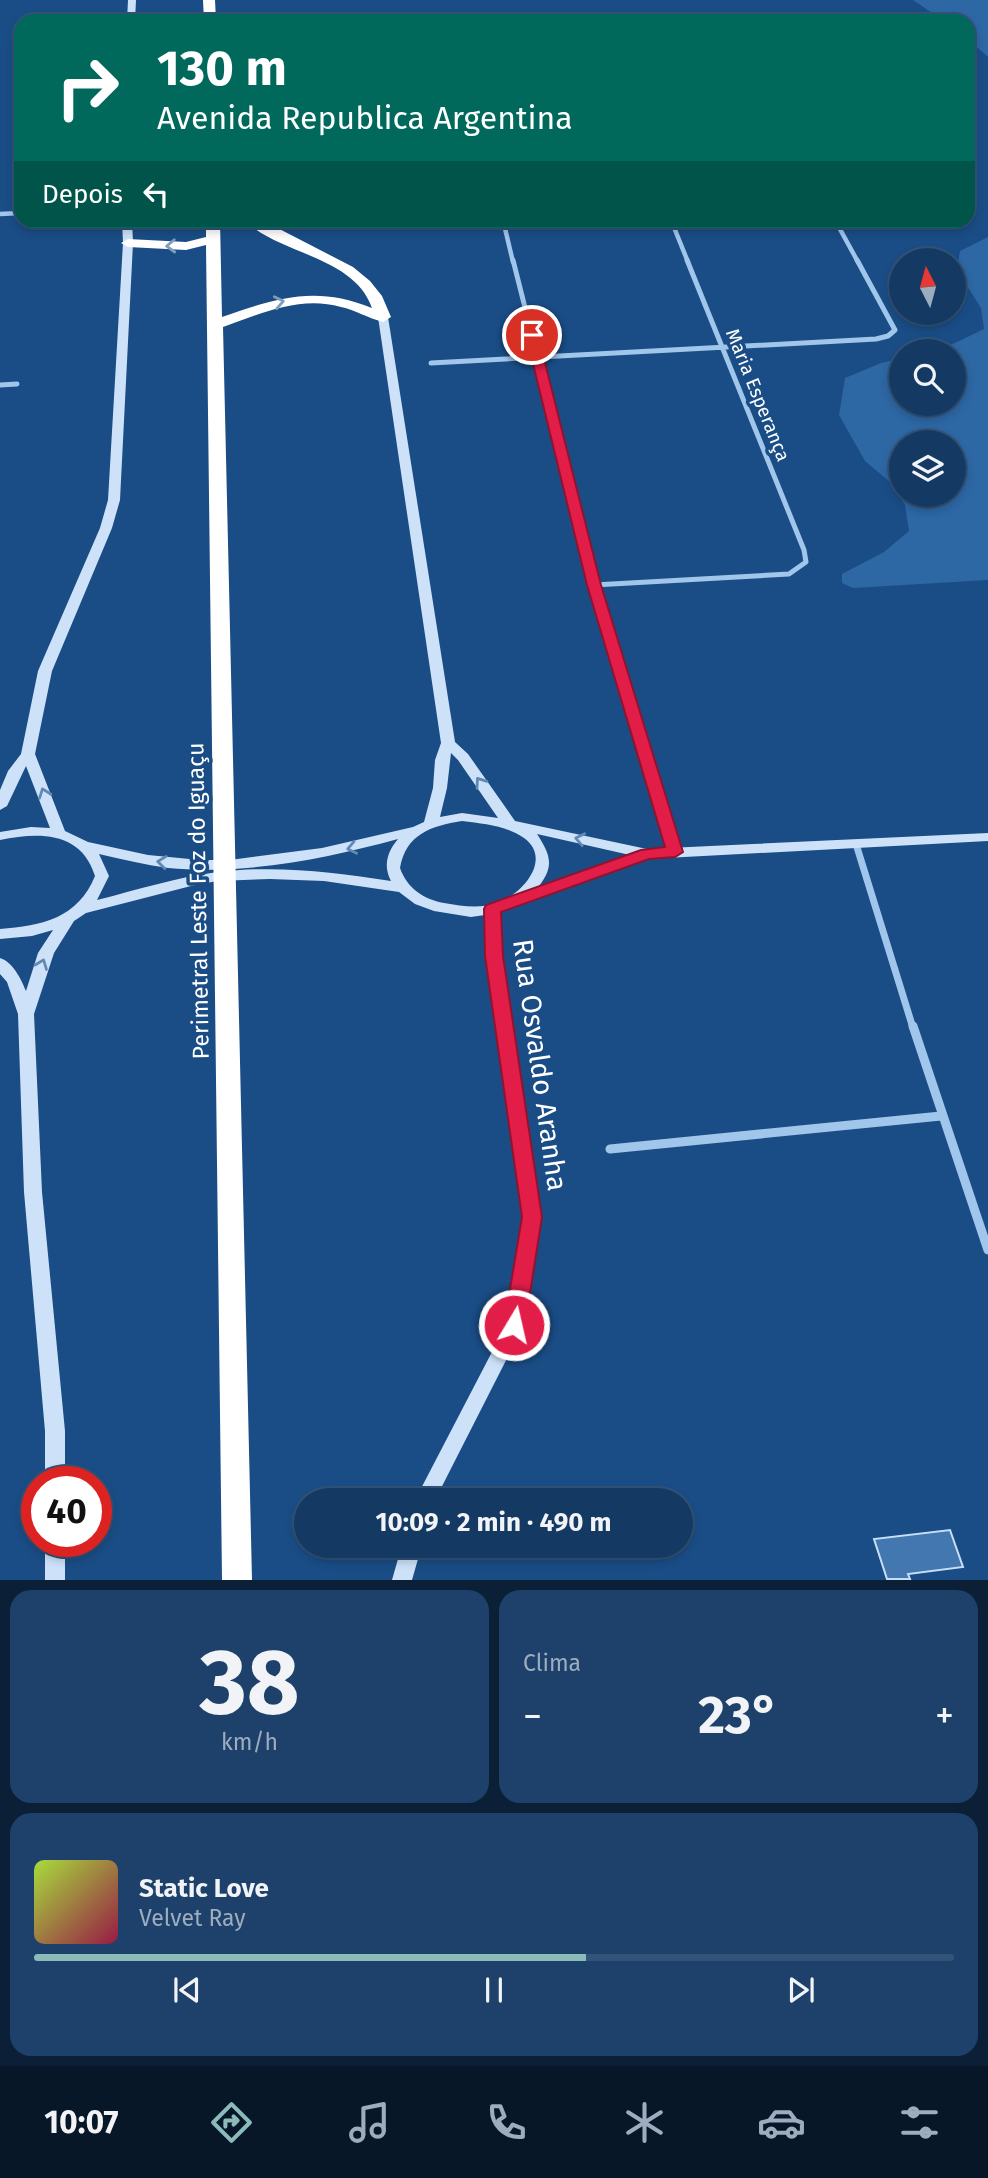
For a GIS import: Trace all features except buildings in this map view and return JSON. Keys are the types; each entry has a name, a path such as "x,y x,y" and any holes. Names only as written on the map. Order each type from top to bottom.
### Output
{"highway":[{"path":"266,228 352,274 377,300 383,317"},
{"path":"128,243 186,246 214,230"},
{"name":"Perimetral Leste Foz do Iguaçu","path":"214,230 237,1580"},
{"path":"215,325 270,304 305,299 338,302 383,317"}],"street":[{"path":"0,806 15,771 28,754 45,671 114,500 127,228"},
{"path":"505,228 594,585 675,852"},
{"name":"Maria Esperança","path":"594,585 789,574 806,562 804,550 674,228"},
{"path":"431,363 876,339 888,336 895,330 839,228"},
{"path":"383,317 448,743 442,760 440,788 424,827 398,847 394,857 396,878 412,897 441,909 475,912 492,909 647,854 988,837"},
{"path":"0,385 17,384"},
{"path":"448,743 463,757 510,824 533,839 544,859 540,880 522,898"},
{"path":"28,754 59,834"},
{"path":"0,836 24,832 59,834 86,846 146,860 173,864 215,864 324,854 471,817 647,854"},
{"path":"856,844 941,1116 988,1250"},
{"path":"26,1014 47,953 75,914 92,899 102,876 95,855 86,846"},
{"path":"0,934 34,931 75,914 192,881 277,874 347,878 403,888"},
{"name":"Rua Osvaldo Aranha","path":"431,1488 514,1325 532,1217 494,956 492,909"},
{"path":"0,963 14,981 26,1014 33,1192 55,1431 55,1466"},
{"path":"610,1149 941,1116"},
{"path":"54,1580 55,1557"},
{"path":"402,1580 408,1558"}],"shaded area":[{"path":"913,0 988,0 988,57 975,45 975,14 934,14"},
{"path":"988,237 988,580 853,588 842,583 842,574 884,552 909,531 905,507 966,507 966,430 889,430 889,481 865,461 839,415 845,378 889,361 889,416 966,416 966,339 963,339 984,329 981,308 966,284 966,248"}],"route":[{"path":"514,1325 532,1217 494,956 492,909 647,854 675,852 594,585 532,335"}]}
